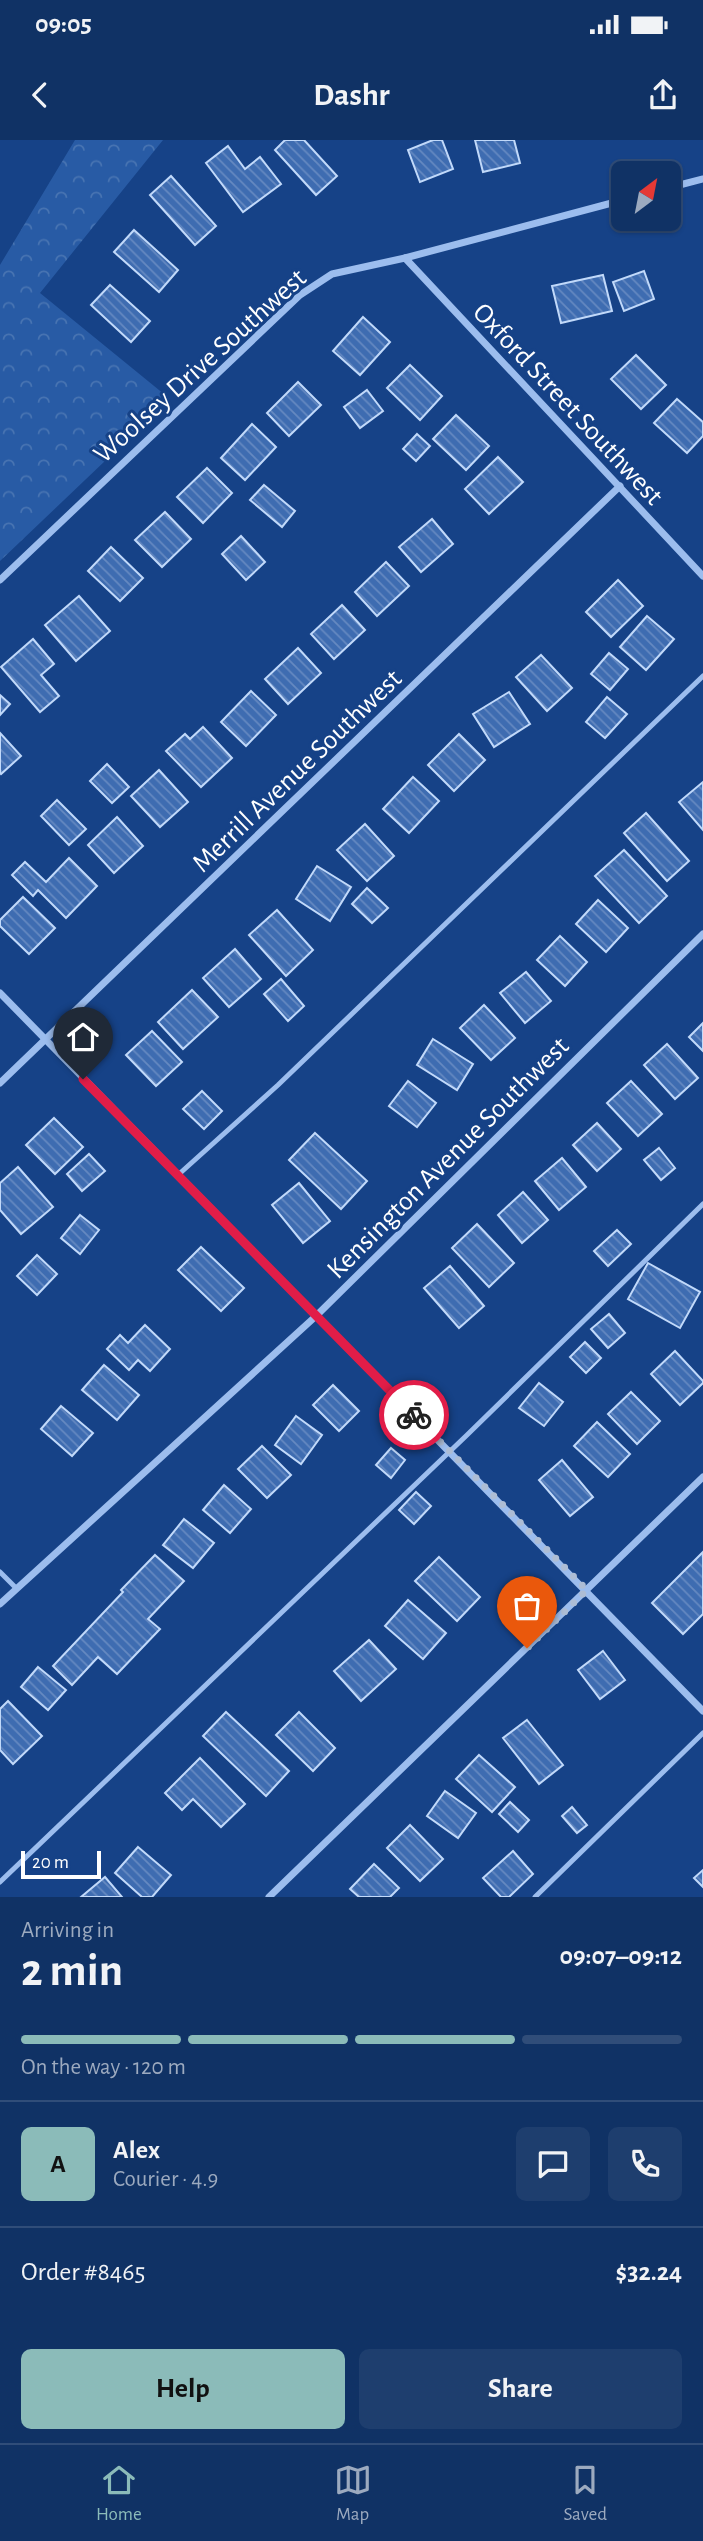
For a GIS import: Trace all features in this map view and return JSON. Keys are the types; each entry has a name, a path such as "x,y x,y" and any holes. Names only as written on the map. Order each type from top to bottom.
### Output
{"street":[{"path":"681,185 703,179"},
{"name":"Woolsey Drive Southwest","path":"0,580 300,296 332,274 405,258 611,203"},
{"name":"Oxford Street Southwest","path":"405,258 703,576"},
{"name":"Merrill Avenue Southwest","path":"0,1083 620,486"},
{"name":"Kensington Avenue Southwest","path":"0,1604 316,1316 703,934"},
{"path":"0,993 703,1711"},
{"path":"269,1897 703,1477"}],"lane":[{"path":"178,1175 278,1085 703,676"},
{"path":"0,1882 703,1204"},
{"path":"0,1572 16,1588"},
{"path":"536,1897 703,1733"}],"green space":[{"path":"75,140 163,140 40,293 170,399 0,561 0,265"}],"building":[{"path":"285,140 304,140 337,176 316,195 275,150"},
{"path":"433,140 442,140 453,169 420,182 408,150"},
{"path":"475,140 514,140 520,163 483,172"},
{"path":"228,146 245,169 260,157 281,184 243,212 206,163"},
{"path":"171,176 216,226 195,245 150,195"},
{"path":"134,230 178,270 159,292 114,252"},
{"path":"644,271 654,299 624,311 613,282"},
{"path":"603,275 612,311 561,323 552,286"},
{"path":"110,285 150,321 131,342 91,305"},
{"path":"363,317 390,342 360,375 333,351"},
{"path":"636,355 666,385 641,409 611,379"},
{"path":"410,365 442,396 420,420 387,388"},
{"path":"298,382 321,405 289,436 267,413"},
{"path":"367,390 383,411 360,428 344,407"},
{"path":"677,399 703,422 703,436 687,453 654,423"},
{"path":"456,415 489,446 466,470 433,439"},
{"path":"252,424 276,447 245,480 221,458"},
{"path":"417,434 430,446 416,461 403,449"},
{"path":"498,457 523,482 489,514 465,489"},
{"path":"207,468 232,493 203,523 177,497"},
{"path":"264,485 295,511 282,527 250,500"},
{"path":"165,512 191,539 162,567 135,540"},
{"path":"432,519 453,544 421,572 399,547"},
{"path":"241,536 265,562 246,580 222,554"},
{"path":"111,547 143,578 120,601 88,571"},
{"path":"386,562 409,586 377,616 355,592"},
{"path":"618,580 643,606 611,637 586,612"},
{"path":"79,596 110,631 76,661 45,625"},
{"path":"342,605 365,630 334,659 311,634"},
{"path":"647,616 674,639 646,670 620,647"},
{"path":"33,639 54,664 41,675 59,696 40,712 1,667"},
{"path":"298,648 321,673 288,704 265,679"},
{"path":"609,653 628,669 610,690 591,674"},
{"path":"541,655 572,688 547,711 516,677"},
{"path":"251,691 276,715 246,746 221,722"},
{"path":"509,692 530,724 494,747 473,714"},
{"path":"0,695 10,704 0,715"},
{"path":"607,697 627,714 605,738 586,722"},
{"path":"203,727 232,758 201,787 166,751 185,734 190,739"},
{"path":"0,733 21,756 1,774 0,773"},
{"path":"459,734 485,760 454,791 428,765"},
{"path":"107,764 129,787 112,803 90,781"},
{"path":"159,770 188,802 160,827 131,796"},
{"path":"413,777 439,801 409,833 383,809"},
{"path":"703,782 703,830 679,802"},
{"path":"57,800 86,829 69,845 41,816"},
{"path":"646,813 689,861 667,881 624,833"},
{"path":"117,817 143,846 114,873 88,845"},
{"path":"365,824 394,856 367,881 337,850"},
{"path":"624,850 667,896 639,923 595,876"},
{"path":"69,858 97,886 66,918 38,890 33,896 12,875 25,862 46,882"},
{"path":"317,866 351,887 330,921 296,899"},
{"path":"367,888 388,908 372,923 352,904"},
{"path":"23,897 55,928 29,954 0,926 0,920"},
{"path":"598,900 628,928 606,952 576,924"},
{"path":"277,910 313,950 286,976 249,935"},
{"path":"560,936 587,962 565,986 537,960"},
{"path":"235,949 261,979 229,1007 203,978"},
{"path":"526,972 551,1001 525,1023 500,993"},
{"path":"281,979 304,1006 288,1021 264,994"},
{"path":"192,990 218,1017 183,1049 158,1022"},
{"path":"484,1005 515,1038 491,1060 460,1028"},
{"path":"703,1023 703,1051 689,1037"},
{"path":"152,1031 182,1062 156,1086 126,1055"},
{"path":"433,1039 473,1064 457,1090 417,1065"},
{"path":"667,1044 698,1078 675,1099 644,1065"},
{"path":"408,1081 436,1103 417,1127 389,1106"},
{"path":"631,1081 662,1114 638,1136 607,1103"},
{"path":"202,1091 222,1111 204,1129 183,1109"},
{"path":"54,1118 83,1147 55,1174 26,1145"},
{"path":"597,1123 621,1149 597,1171 573,1145"},
{"path":"315,1133 367,1181 341,1209 289,1160"},
{"path":"659,1148 675,1168 661,1180 644,1160"},
{"path":"89,1154 105,1171 82,1191 67,1174"},
{"path":"562,1158 586,1187 559,1210 535,1181"},
{"path":"18,1167 53,1207 21,1234 0,1210 0,1183"},
{"path":"299,1183 330,1221 303,1243 272,1205"},
{"path":"523,1192 548,1220 522,1243 498,1215"},
{"path":"80,1215 99,1230 80,1254 61,1238"},
{"path":"477,1224 514,1263 489,1287 452,1248"},
{"path":"617,1230 631,1244 608,1266 594,1251"},
{"path":"201,1247 244,1288 221,1311 178,1270"},
{"path":"37,1255 57,1274 37,1295 17,1276"},
{"path":"648,1263 700,1292 680,1328 628,1299"},
{"path":"450,1266 484,1306 459,1328 424,1288"},
{"path":"609,1314 625,1333 608,1348 591,1329"},
{"path":"145,1325 170,1349 150,1371 138,1360 129,1370 107,1349 120,1335 128,1343"},
{"path":"585,1342 601,1358 586,1373 570,1357"},
{"path":"675,1351 703,1381 680,1405 651,1374"},
{"path":"104,1365 139,1395 117,1420 82,1390"},
{"path":"539,1383 563,1402 544,1426 519,1408"},
{"path":"333,1385 359,1411 339,1431 313,1405"},
{"path":"631,1392 660,1421 637,1444 608,1414"},
{"path":"61,1406 93,1433 72,1456 41,1429"},
{"path":"296,1416 322,1435 301,1464 275,1445"},
{"path":"597,1422 630,1454 608,1477 574,1446"},
{"path":"262,1446 291,1475 267,1498 238,1469"},
{"path":"391,1448 405,1460 391,1478 376,1465"},
{"path":"562,1460 593,1497 570,1516 539,1480"},
{"path":"224,1485 251,1509 230,1533 203,1510"},
{"path":"416,1492 431,1506 414,1524 399,1510"},
{"path":"184,1519 214,1543 193,1568 163,1545"},
{"path":"703,1552 703,1614 683,1634 652,1603"},
{"path":"155,1555 184,1581 148,1619 160,1629 117,1674 98,1657 72,1685 53,1666"},
{"path":"439,1557 480,1597 457,1621 415,1581"},
{"path":"408,1600 446,1633 423,1659 385,1626"},
{"path":"369,1640 396,1669 361,1701 334,1671"},
{"path":"603,1651 625,1680 600,1699 578,1670"},
{"path":"38,1667 66,1690 48,1710 21,1687"},
{"path":"8,1701 42,1736 13,1764 0,1750 0,1709"},
{"path":"226,1712 289,1771 266,1796 203,1736"},
{"path":"299,1712 335,1748 313,1771 276,1735"},
{"path":"527,1720 563,1765 539,1784 503,1738"},
{"path":"479,1755 515,1787 492,1812 456,1779"},
{"path":"200,1758 245,1804 221,1827 193,1799 182,1810 165,1793"},
{"path":"445,1791 476,1813 458,1838 427,1816"},
{"path":"510,1802 529,1820 518,1832 499,1814"},
{"path":"572,1807 587,1825 577,1833 562,1816"},
{"path":"410,1825 443,1859 420,1881 387,1848"},
{"path":"138,1847 171,1875 152,1897 142,1897 115,1873"},
{"path":"513,1851 533,1874 509,1897 501,1897 483,1878"},
{"path":"374,1864 399,1888 390,1897 359,1897 350,1889"},
{"path":"703,1870 703,1887 694,1878"},
{"path":"105,1877 122,1897 81,1897"}],"way so far":[{"path":"414,1415 587,1590 527,1648"}],"route":[{"path":"83,1079 414,1415"}]}
